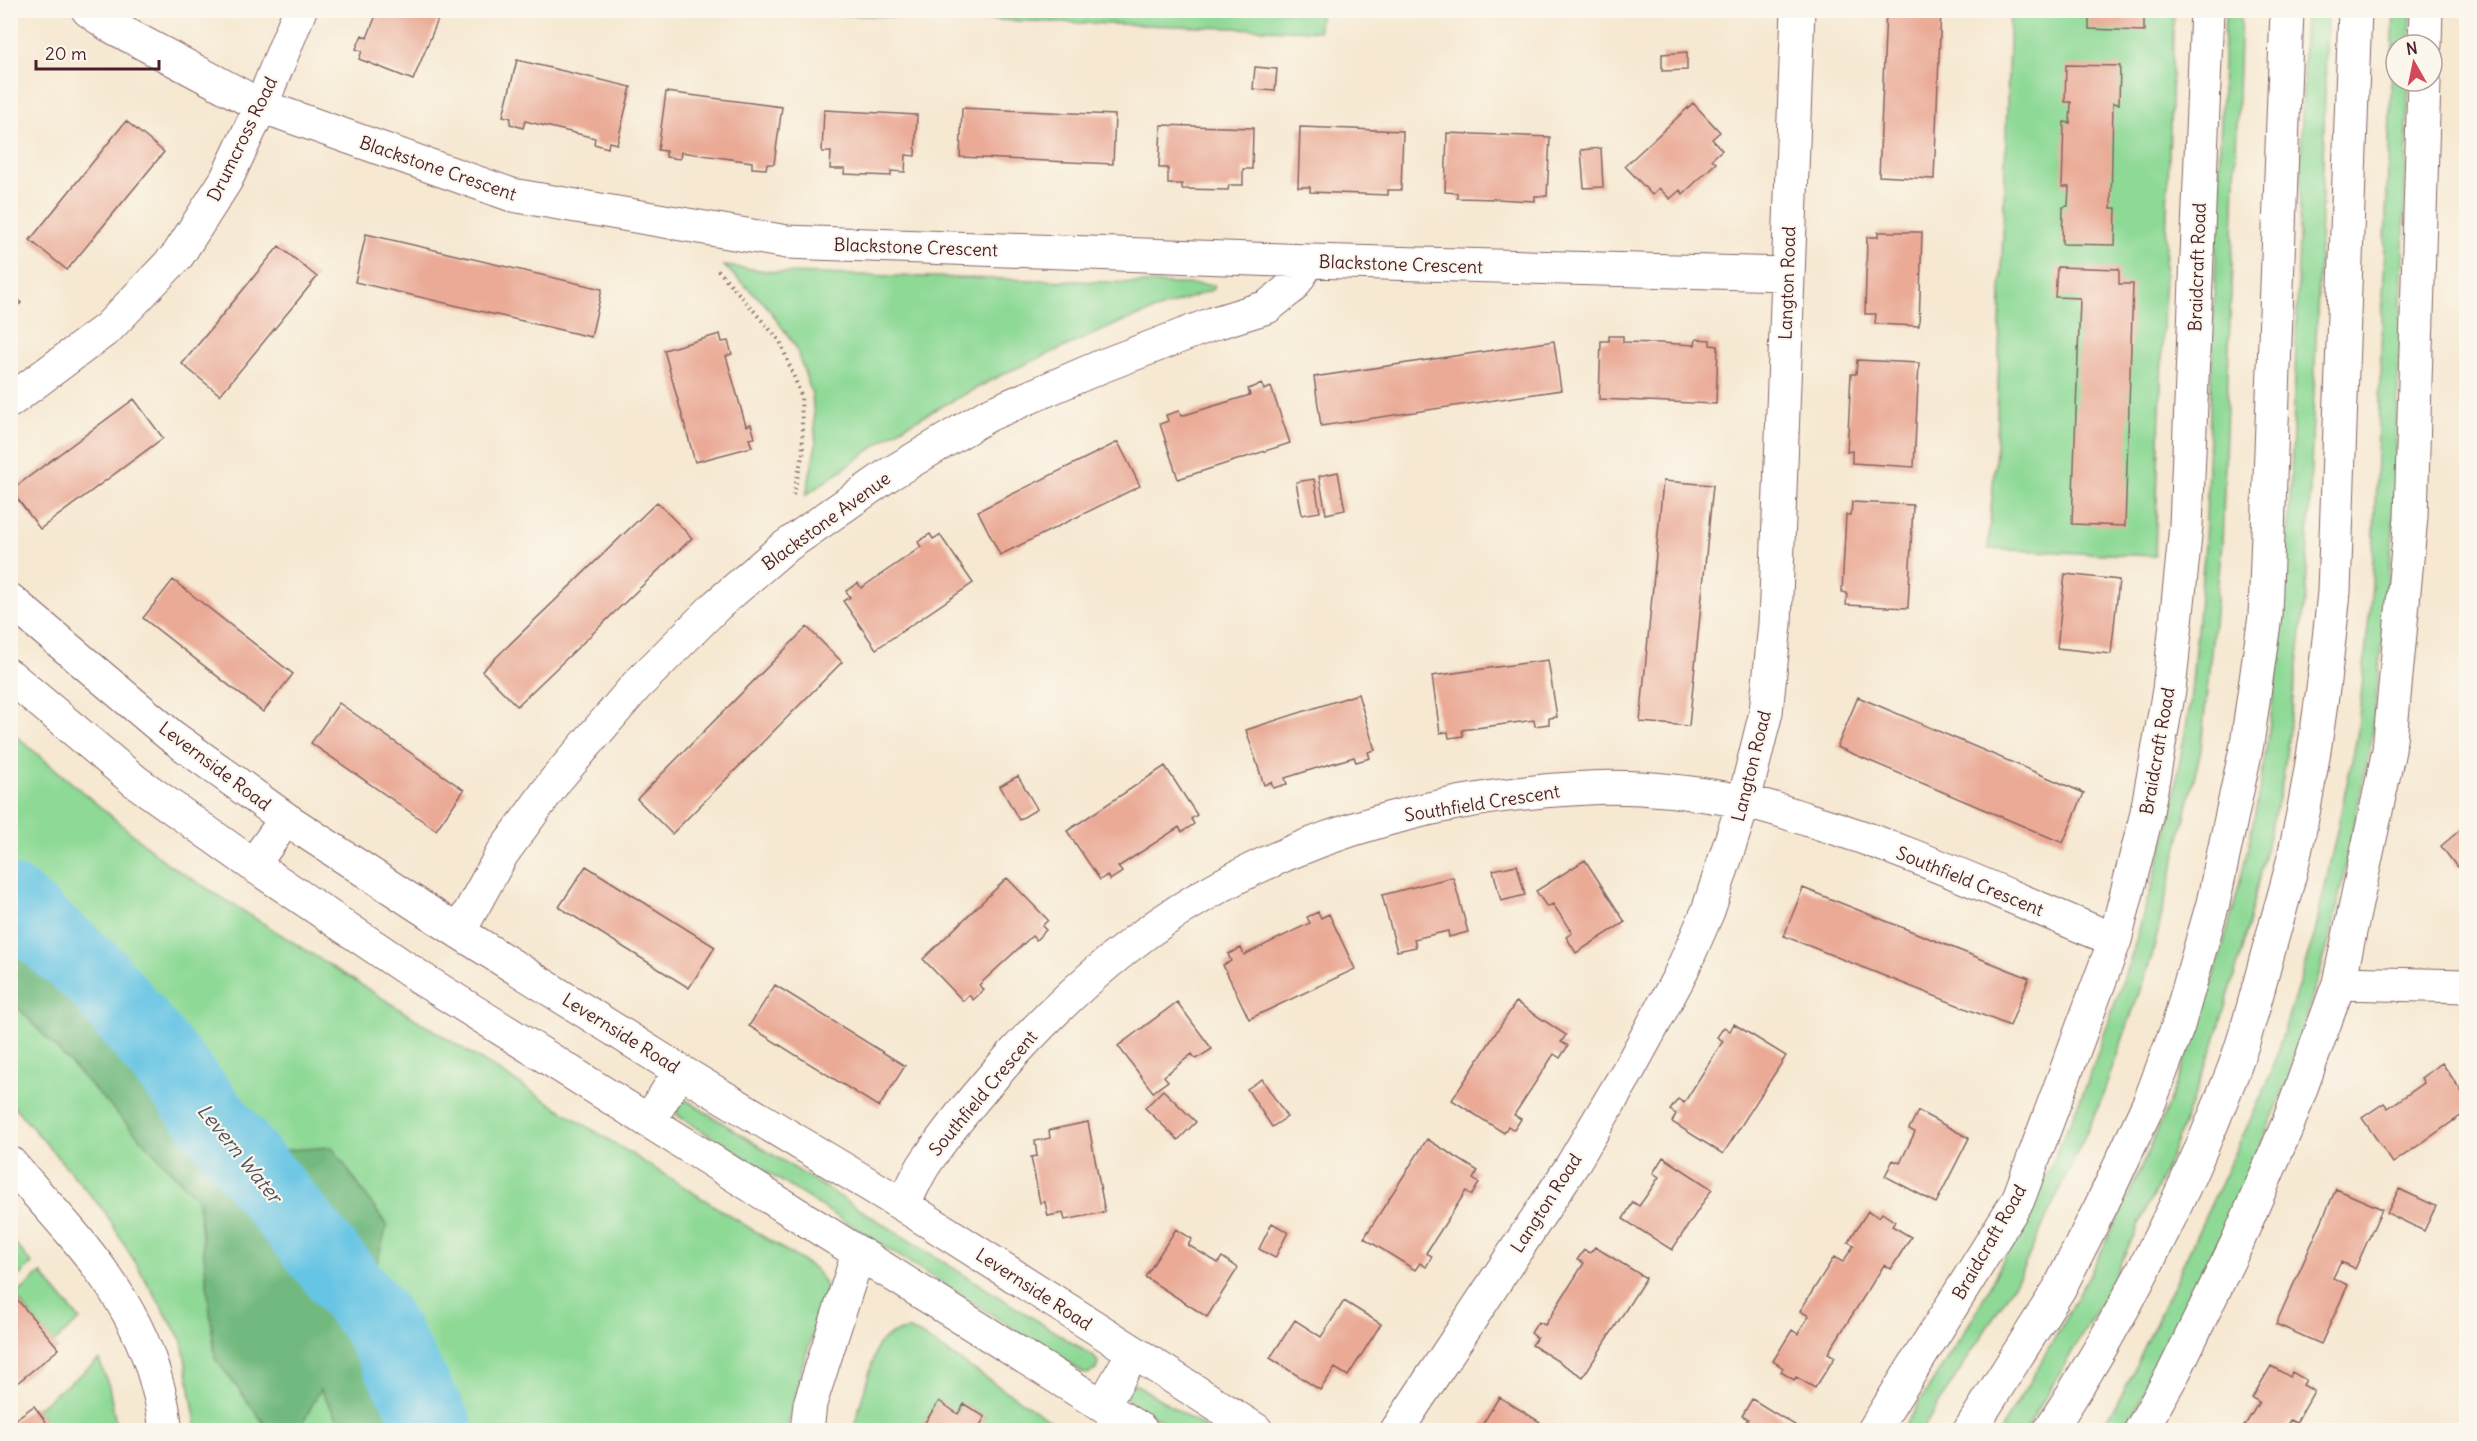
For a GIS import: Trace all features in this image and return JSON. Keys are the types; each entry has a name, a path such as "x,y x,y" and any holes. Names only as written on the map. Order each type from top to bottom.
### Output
{"street":[{"name":"Blackstone Crescent","path":"87,10 109,25 261,106 512,195 787,242 1309,261 1787,274"},
{"name":"Drumcross Road","path":"10,401 108,328 178,255 226,180 261,106 300,10"},
{"name":"Langton Road","path":"1396,1431 1571,1167 1628,1071 1679,977 1708,911 1744,801 1766,712 1775,624 1798,10"},
{"name":"Braidcraft Road","path":"1874,1431 2018,1200 2115,940 2146,817 2169,690 2186,526 2207,10"},
{"path":"1970,1431 2059,1289 2150,1101 2178,1026 2213,903 2247,744 2265,616 2287,10"},
{"path":"2050,1431 2086,1376 2158,1239 2199,1153 2234,1069 2292,862 2312,763 2324,686 2334,592 2355,10"},
{"path":"2425,33 2426,10"},
{"path":"2141,1431 2175,1370 2237,1243 2288,1124 2339,983 2389,750 2411,517 2424,93"},
{"name":"Blackstone Avenue","path":"459,932 502,854 555,781 636,686 717,605 782,549 888,475 988,415 1102,366 1215,323 1267,307 1292,287 1309,261"},
{"name":"Levernside Road","path":"15,614 170,735 286,819 459,932 680,1071 903,1205 1256,1431"},
{"path":"10,676 135,781 253,865 422,979 1142,1431"},
{"name":"Southfield Crescent","path":"903,1205 925,1164 993,1076 1037,1028 1076,991 1143,935 1201,897 1257,867 1317,842 1389,818 1494,797 1591,787 1642,789 1744,801 1846,831 2115,940"},
{"path":"253,865 286,819"},
{"path":"2339,983 2466,986"},
{"path":"649,1121 680,1071"},
{"path":"10,1163 96,1260 128,1309 151,1361 165,1412 165,1431"},
{"path":"807,1431 810,1404 858,1254"},
{"path":"1102,1406 1133,1353"}],"path":[{"path":"694,226 705,256 780,341 801,395 803,453 782,549"}],"green space":[{"path":"1320,10 1319,31 791,13 791,11"},
{"path":"2010,11 2174,11 2155,556 1988,549 1996,449"},
{"path":"2225,11 2241,11 2222,544 2201,749 2152,956 2100,1103 2019,1277 1922,1430 1902,1430 1973,1318 2036,1198 2087,1084 2133,951 2168,829 2190,704 2205,545"},
{"path":"2305,11 2327,11 2323,164 2306,593 2283,778 2240,957 2213,1047 2165,1171 2102,1301 2029,1425 2025,1430 2000,1430 2078,1296 2146,1156 2203,1011 2226,936 2245,861 2269,733 2288,539 2294,409"},
{"path":"2394,11 2411,11 2410,33 2393,33"},
{"path":"2391,93 2409,93 2393,534 2372,738 2331,935 2285,1087 2230,1218 2139,1403 2121,1430 2100,1430 2123,1393 2267,1084 2315,933 2357,737 2372,586"},
{"path":"724,266 785,273 1215,285 1212,290 1119,323 1005,373 901,428 806,495 816,445 812,394 795,345 765,304"},
{"path":"10,731 168,864 815,1269 825,1284 826,1297 803,1363 787,1430 197,1430 182,1341 105,1212 11,1103"},
{"path":"10,947 65,988 216,1155 332,1147 387,1226 371,1284 466,1430 345,1430 320,1390 299,1430 269,1430 215,1358 198,1200 11,1000"},
{"path":"686,1100 1093,1356 1098,1362 1096,1370 1087,1374 1082,1372 677,1115 677,1104"},
{"path":"11,1238 32,1264 10,1283"},
{"path":"41,1273 80,1320 53,1343 15,1296"},
{"path":"910,1330 1065,1430 984,1430 979,1427 985,1417 964,1404 958,1414 939,1402 920,1430 853,1430 877,1346 892,1334"},
{"path":"99,1360 109,1387 117,1430 52,1430 36,1409"},
{"path":"1132,1385 1137,1385 1209,1430 1176,1430 1127,1400 1124,1396"}],"building":[{"path":"378,10 442,10 413,80 359,59 362,51 356,49 362,35 367,38"},
{"path":"1886,10 1941,10 1934,179 1879,176"},
{"path":"2089,10 2144,10 2144,31 2089,29"},
{"path":"1687,52 1687,70 1662,71 1662,54"},
{"path":"517,60 631,87 617,144 609,142 608,148 594,144 595,138 525,121 523,128 510,124 511,118 503,116"},
{"path":"2066,65 2120,66 2119,104 2113,103 2111,208 2116,208 2115,245 2062,244 2063,207 2068,206 2069,187 2062,187 2064,122 2070,123 2071,102 2065,102"},
{"path":"1255,67 1277,69 1275,91 1253,89"},
{"path":"666,92 782,107 774,164 767,164 766,169 752,168 752,162 681,152 680,159 666,157 666,151 658,150"},
{"path":"1693,103 1720,132 1712,139 1722,150 1712,159 1716,163 1683,194 1680,190 1670,199 1659,188 1652,195 1625,166"},
{"path":"962,108 1115,115 1113,164 960,157"},
{"path":"824,110 917,115 915,156 906,155 905,172 891,171 891,176 844,174 845,169 830,169 831,152 822,152"},
{"path":"126,121 164,152 67,270 30,240"},
{"path":"1161,125 1253,128 1252,169 1243,169 1243,185 1229,185 1228,190 1182,189 1182,184 1168,184 1168,168 1159,168"},
{"path":"1300,127 1403,131 1401,190 1388,190 1388,195 1310,192 1310,187 1298,187"},
{"path":"1447,133 1550,137 1547,196 1535,196 1535,201 1457,198 1457,193 1445,192"},
{"path":"1601,148 1603,187 1584,188 1581,150"},
{"path":"1878,232 1922,232 1919,326 1875,324 1876,314 1865,314 1867,237 1878,237"},
{"path":"366,234 602,289 591,337 355,282"},
{"path":"279,246 317,277 220,395 182,364"},
{"path":"2057,267 2119,269 2119,284 2133,284 2125,526 2072,524 2080,298 2055,297"},
{"path":"10,288 21,303 10,311"},
{"path":"720,334 722,342 728,341 732,354 726,356 746,426 751,424 755,438 749,439 752,447 695,462 664,350"},
{"path":"1609,336 1623,336 1623,342 1695,345 1696,339 1710,340 1710,345 1718,346 1716,404 1599,399 1601,341 1609,341"},
{"path":"1554,341 1561,390 1321,426 1314,377"},
{"path":"1857,360 1919,363 1914,467 1852,463 1852,451 1847,452 1851,374 1856,374"},
{"path":"1262,384 1264,390 1271,387 1290,443 1178,479 1160,424 1168,421 1166,415 1179,411 1181,416 1250,395 1248,389"},
{"path":"134,399 163,438 40,529 11,490"},
{"path":"1118,442 1140,486 1000,555 978,511"},
{"path":"1338,472 1345,510 1326,514 1319,476"},
{"path":"1314,479 1320,512 1302,515 1296,482"},
{"path":"1663,481 1713,485 1689,726 1640,722"},
{"path":"657,502 692,538 517,706 482,671"},
{"path":"1852,502 1913,505 1908,608 1846,605 1847,593 1842,592 1846,515 1851,515"},
{"path":"930,534 933,539 940,535 973,583 876,649 843,601 850,597 846,591 858,583 861,588 921,547 918,542"},
{"path":"2065,574 2119,580 2111,654 2057,648"},
{"path":"173,580 293,674 263,712 143,618"},
{"path":"807,627 842,662 672,834 637,799"},
{"path":"1548,660 1557,717 1549,718 1549,724 1535,726 1534,720 1462,730 1463,736 1449,738 1448,732 1440,733 1432,676"},
{"path":"1358,694 1375,750 1368,752 1370,758 1356,762 1354,757 1320,767 1285,778 1287,784 1273,788 1271,782 1264,785 1246,730"},
{"path":"1858,697 2084,793 2063,843 1837,747"},
{"path":"339,703 464,790 436,830 311,743"},
{"path":"1165,766 1197,815 1191,819 1194,824 1182,832 1179,827 1118,867 1122,872 1110,880 1107,875 1100,880 1067,831"},
{"path":"1018,776 1037,809 1019,820 1000,786"},
{"path":"2466,825 2466,869 2462,862 2457,867 2441,846"},
{"path":"1585,860 1625,922 1576,953 1566,937 1572,933 1553,904 1547,907 1536,891"},
{"path":"1517,865 1525,895 1501,901 1493,870"},
{"path":"586,866 715,947 689,988 559,907"},
{"path":"1453,877 1468,932 1449,937 1448,931 1414,939 1416,947 1397,951 1382,895"},
{"path":"1007,878 1048,920 1042,926 1046,930 1036,940 1032,936 979,985 984,990 973,1000 969,995 963,1001 923,959"},
{"path":"1803,888 2029,978 2010,1026 1784,936"},
{"path":"1318,912 1321,918 1329,914 1355,969 1249,1019 1223,965 1231,961 1228,954 1241,948 1244,955 1310,923 1307,917"},
{"path":"775,985 905,1066 879,1107 749,1026"},
{"path":"1177,1002 1212,1049 1196,1059 1192,1054 1164,1076 1168,1081 1153,1092 1118,1046"},
{"path":"1516,1002 1566,1035 1561,1042 1568,1046 1560,1058 1554,1054 1514,1115 1521,1119 1514,1130 1508,1126 1504,1133 1452,1100"},
{"path":"1734,1024 1786,1056 1723,1154 1672,1122 1676,1114 1670,1110 1678,1099 1684,1103 1723,1041 1717,1037 1724,1027 1730,1031"},
{"path":"2442,1063 2466,1098 2466,1112 2393,1163 2362,1118 2384,1103 2388,1108 2424,1083 2421,1078"},
{"path":"1262,1079 1287,1117 1272,1127 1247,1089"},
{"path":"1163,1090 1196,1122 1178,1140 1145,1108"},
{"path":"1918,1111 1969,1138 1936,1203 1885,1176 1893,1160 1900,1163 1915,1132 1909,1129"},
{"path":"1088,1122 1105,1212 1065,1220 1063,1213 1048,1216 1045,1202 1040,1203 1031,1157 1037,1156 1035,1141 1050,1138 1049,1130"},
{"path":"1427,1139 1478,1171 1473,1179 1479,1183 1472,1195 1466,1191 1426,1253 1432,1256 1426,1267 1420,1263 1415,1270 1364,1238"},
{"path":"1663,1157 1712,1189 1672,1250 1623,1219 1633,1202 1639,1206 1659,1177 1653,1173"},
{"path":"2336,1189 2382,1209 2355,1269 2341,1262 2333,1278 2348,1285 2321,1344 2276,1324"},
{"path":"2399,1189 2436,1206 2424,1231 2387,1213"},
{"path":"1868,1211 1879,1217 1882,1213 1895,1222 1892,1226 1911,1237 1891,1269 1884,1265 1828,1353 1835,1357 1815,1388 1796,1377 1794,1380 1781,1372 1783,1368 1773,1361 1792,1330 1798,1334 1809,1316 1800,1311 1834,1257 1843,1262 1854,1245 1848,1242"},
{"path":"1272,1223 1288,1232 1275,1258 1259,1249"},
{"path":"1176,1229 1192,1239 1188,1245 1218,1263 1222,1257 1238,1268 1207,1317 1145,1277"},
{"path":"1595,1247 1646,1278 1583,1377 1532,1345 1537,1338 1531,1333 1538,1322 1545,1325 1584,1263 1577,1260 1584,1250 1590,1253"},
{"path":"10,1291 59,1349 17,1383 10,1375"},
{"path":"1344,1301 1381,1324 1348,1376 1335,1368 1320,1390 1270,1358 1295,1320 1321,1337"},
{"path":"2271,1366 2290,1377 2292,1372 2306,1380 2303,1385 2314,1391 2296,1423 2290,1420 2284,1430 2242,1430 2259,1402 2252,1398"},
{"path":"1499,1397 1540,1422 1535,1430 1479,1430"},
{"path":"1752,1399 1803,1430 1741,1430 1748,1419 1742,1416"},
{"path":"939,1401 958,1414 964,1404 985,1417 979,1427 984,1430 920,1430"},
{"path":"34,1406 52,1430 10,1430 10,1423"}],"waterway":[{"name":"Levern Water","path":"10,902 97,977 374,1317 437,1430"}]}
